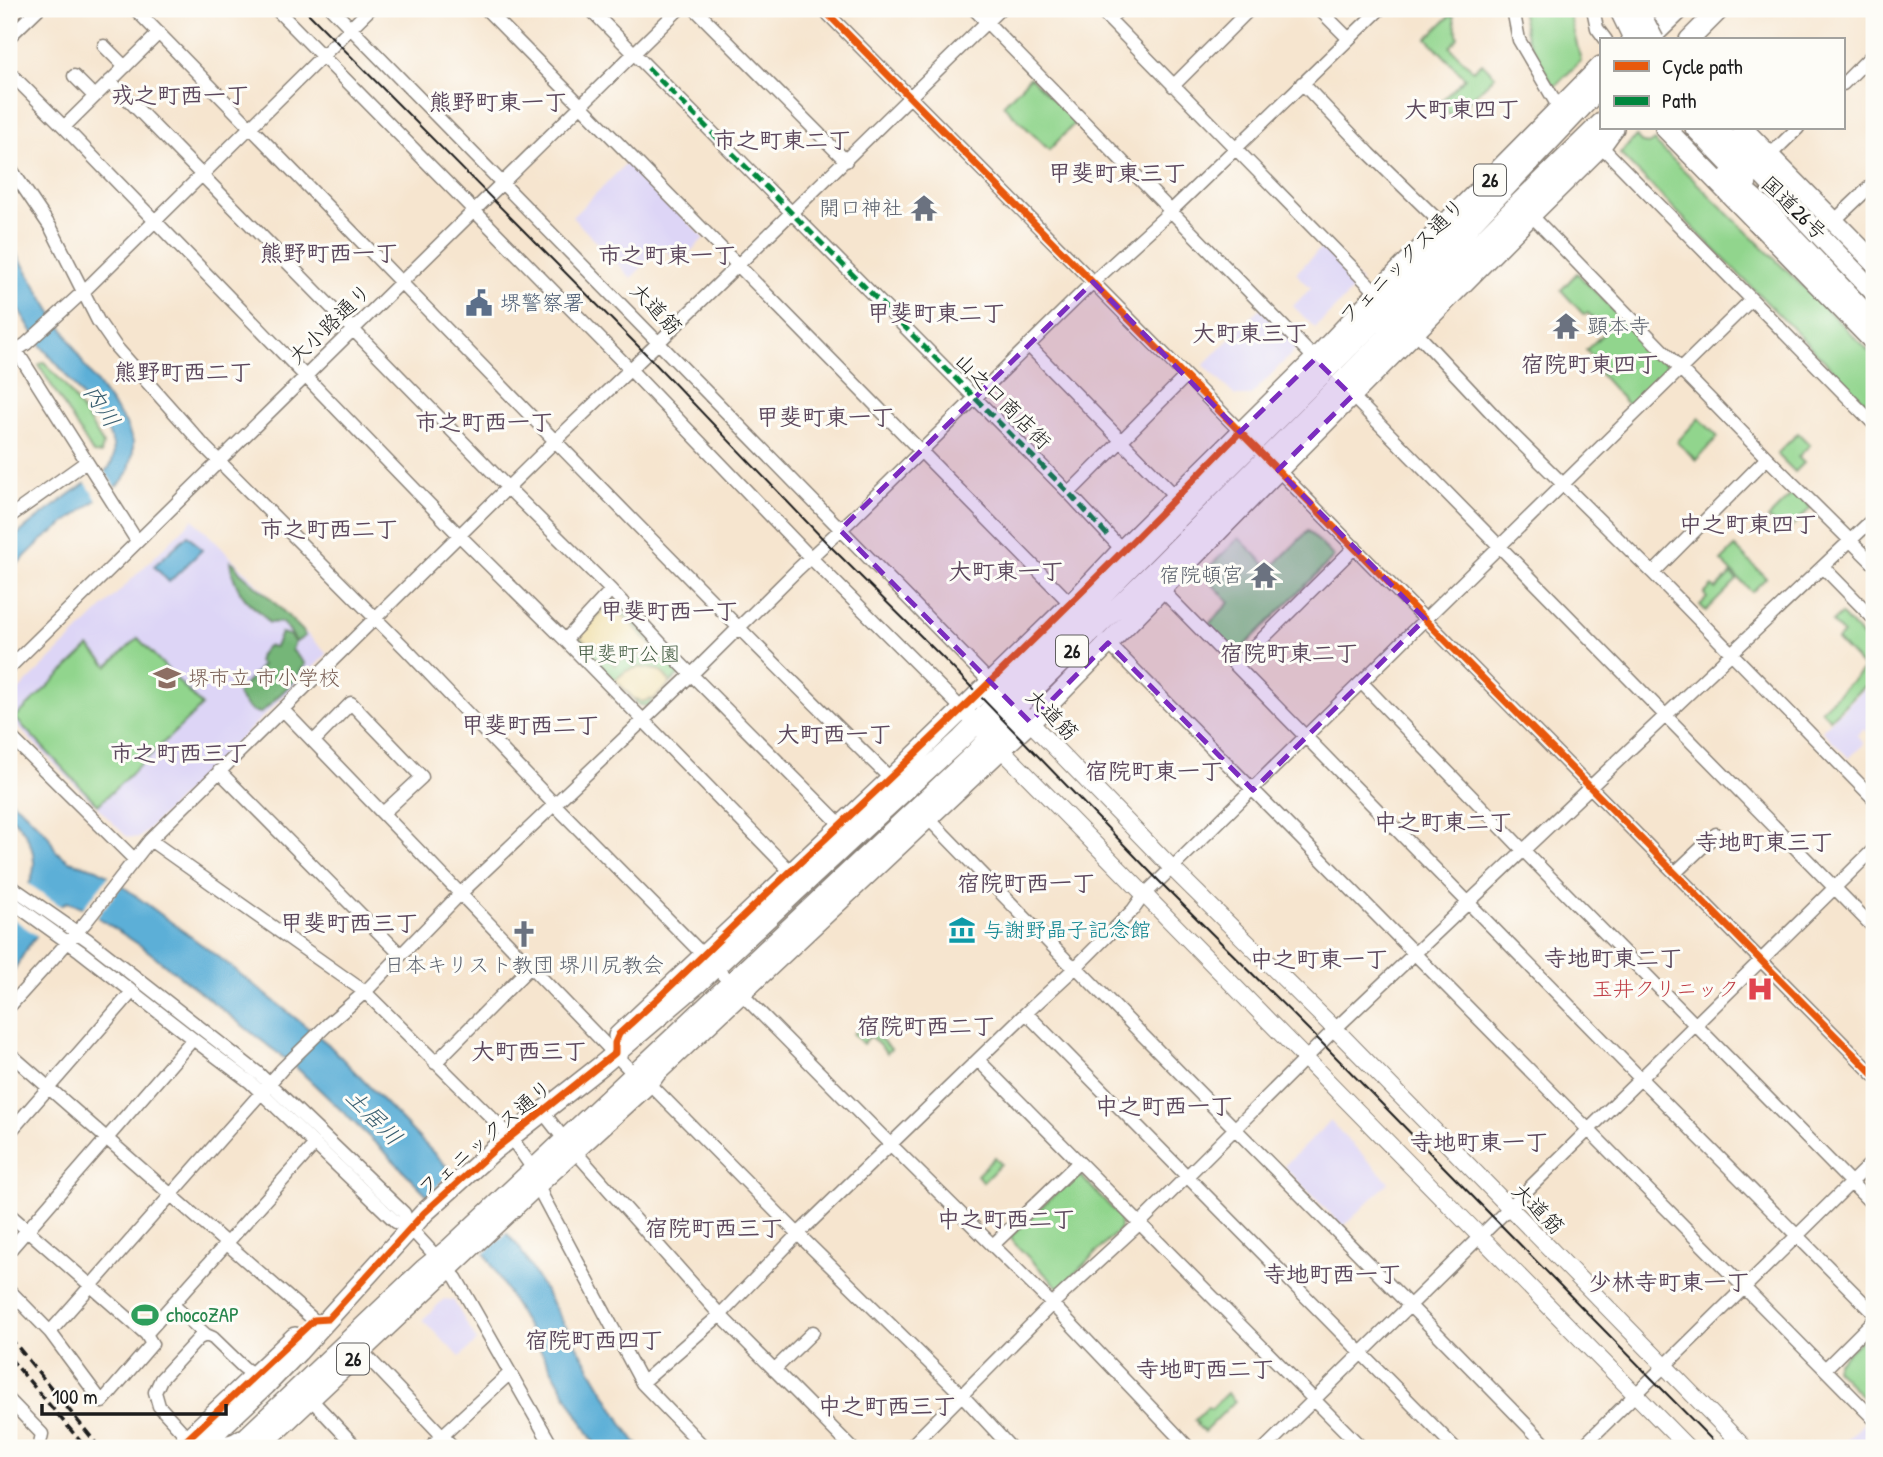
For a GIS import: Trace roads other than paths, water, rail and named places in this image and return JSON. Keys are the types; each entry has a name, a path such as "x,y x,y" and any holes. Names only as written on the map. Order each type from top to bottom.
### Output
{"highway":[{"path":"1619,9 1633,38"},
{"path":"1631,38 1680,9"},
{"path":"1691,38 1720,9"},
{"name":"26","path":"989,737 1030,722 1089,623 1182,503 1259,451 1511,196 1559,108 1600,67"},
{"name":"フェニックス通り","path":"449,1259 922,812 989,737 1003,695 1089,623 1135,563 1259,451 1397,313 1511,196 1600,88"},
{"name":"フェニックス通り","path":"1511,196 1600,124"},
{"name":"26","path":"1397,313 1444,226 1511,196 1601,146 1613,130"},
{"path":"1667,130 1874,342"},
{"name":"国道26号","path":"1684,130 1729,178 1769,210 1874,321"},
{"path":"1697,130 1874,308"},
{"path":"1719,130 1874,292"},
{"path":"1731,130 1779,186 1874,285"},
{"name":"国道26号","path":"1744,130 1874,262"},
{"path":"1729,178 1874,327"},
{"name":"26","path":"615,1054 615,1043 619,1034 709,960 897,785 961,709 1003,695 1089,623"},
{"name":"フェニックス通り","path":"897,785 989,737"},
{"name":"フェニックス通り","path":"193,1444 261,1380 424,1213 510,1136 615,1054"},
{"name":"26","path":"258,1448 305,1393 449,1259"},
{"name":"26","path":"235,1448 278,1407 305,1393"}],"main road":[{"name":"大道筋","path":"1003,695 1745,1448"},
{"path":"961,709 1688,1448"}],"street":[{"path":"9,37 38,9"},
{"path":"135,9 554,442 897,785"},
{"path":"276,9 961,709"},
{"name":"大道筋","path":"332,9 1003,695"},
{"path":"17,350 84,290 370,9"},
{"path":"486,9 1874,1419"},
{"name":"山之口商店街","path":"590,9 1874,1313"},
{"name":"大小路通り","path":"9,668 679,9"},
{"path":"695,9 846,161"},
{"path":"823,9 1874,1075"},
{"path":"974,9 1874,928"},
{"path":"9,1007 77,933 150,840 554,442 1000,9"},
{"path":"1099,9 1562,485 1653,573 1874,799"},
{"path":"1109,19 1120,9"},
{"path":"1173,86 1250,9"},
{"path":"1319,9 1349,39"},
{"path":"50,1332 283,1068 365,992 460,894 692,674 1093,282 1171,211 1380,9"},
{"path":"1513,9 1519,40 1559,108"},
{"path":"1593,9 1597,28 1604,38"},
{"path":"64,127 159,33"},
{"path":"104,46 125,66"},
{"path":"1844,83 1874,53"},
{"path":"9,72 459,536 565,640 797,878"},
{"path":"74,76 94,96"},
{"path":"110,81 874,859"},
{"path":"1302,83 1444,226"},
{"path":"1769,156 1796,130"},
{"path":"1601,146 1874,424"},
{"path":"9,166 51,228 98,321 116,348 219,461 554,804 1052,1304 1189,1448"},
{"path":"1833,222 1874,183"},
{"path":"1511,196 1874,564"},
{"path":"642,1383 720,1315 798,1234 1076,967 1133,910 1143,895 1751,300"},
{"path":"9,339 137,541"},
{"path":"1029,346 1182,503"},
{"path":"1069,493 1185,377"},
{"path":"1653,573 1767,458"},
{"path":"9,517 89,466"},
{"path":"909,1448 1052,1304 1140,1223 1335,1029 1874,518"},
{"path":"1236,665 1354,547"},
{"path":"1823,567 1874,619"},
{"path":"565,640 611,590"},
{"path":"1362,683 1874,1206"},
{"path":"314,741 351,703 422,777 383,813"},
{"path":"283,710 615,1054 962,1395 1011,1448"},
{"path":"9,735 134,859"},
{"path":"219,771 401,955"},
{"path":"922,812 1549,1448"},
{"path":"1675,873 1716,834"},
{"path":"150,840 365,992 510,1136 535,1176 543,1197 642,1383 705,1448"},
{"path":"1265,1448 1874,849"},
{"path":"9,885 60,928"},
{"path":"9,900 60,928 77,933 247,1065 315,1143 396,1222 410,1228 449,1259 456,1278 552,1448"},
{"path":"77,933 132,992 193,1040 267,1088 404,1213 410,1228"},
{"path":"435,1063 531,967"},
{"path":"9,1133 132,992"},
{"path":"1026,1013 1455,1448"},
{"path":"9,1251 193,1040"},
{"path":"9,1053 227,1244 321,1319"},
{"path":"978,1060 1362,1448"},
{"path":"542,1111 720,1315 852,1448"},
{"path":"9,1290 50,1332 103,1402 173,1305 315,1143"},
{"path":"1581,1448 1874,1160"},
{"path":"993,1245 1079,1162"},
{"path":"9,1214 149,1339"},
{"path":"173,1305 261,1380"},
{"path":"1825,1369 1874,1320"},
{"path":"774,1370 813,1332"},
{"path":"206,1335 199,1338 156,1387 157,1402 193,1444 234,1441 278,1407"},
{"path":"356,1345 454,1448"},
{"path":"429,1448 510,1373"},
{"path":"305,1393 357,1448"},
{"path":"9,1400 42,1434 39,1448"}],"water":[{"name":"内川","path":"9,241 84,365 126,424 133,442 133,453 128,473 121,482 41,541 9,572 9,542 55,505 105,472 110,466 114,451 106,429 41,346 9,293"},
{"path":"188,535 202,550 169,582 154,566"},
{"name":"土居川","path":"9,799 48,835 56,851 69,861 97,869 109,876 225,962 328,1044 451,1171 519,1247 624,1426 640,1448 597,1448 486,1255 388,1155 298,1069 144,948 82,907 67,902 28,947 9,978 9,913 30,882 34,863 27,837 9,815"}],"tram line":[{"path":"304,9 646,354 826,542 945,660 1159,881 1720,1448"}],"railway":[{"path":"9,1336 100,1448"},
{"path":"9,1357 86,1448"}],"place":[{"name":"開口神社","path":"924,208"},
{"name":"堺警察署","path":"479,303"},
{"name":"顕本寺","path":"1566,326"},
{"name":"宿院頓宮","path":"1264,575"},
{"name":"堺市立 市小学校","path":"167,678"},
{"name":"与謝野晶子記念館","path":"962,930"},
{"name":"日本キリスト教団 堺川尻教会","path":"524,934"},
{"name":"玉井クリニック","path":"1760,989"},
{"name":"chocoZAP","path":"145,1315"}],"district":[{"name":"戎之町西一丁","path":"180,95"},
{"name":"熊野町東一丁","path":"498,102"},
{"name":"大町東四丁","path":"1462,109"},
{"name":"市之町東二丁","path":"782,140"},
{"name":"甲斐町東三丁","path":"1117,173"},
{"name":"熊野町西一丁","path":"329,253"},
{"name":"市之町東一丁","path":"667,255"},
{"name":"甲斐町東二丁","path":"936,313"},
{"name":"大町東三丁","path":"1250,333"},
{"name":"宿院町東四丁","path":"1590,364"},
{"name":"熊野町西二丁","path":"183,372"},
{"name":"甲斐町東一丁","path":"825,417"},
{"name":"市之町西一丁","path":"484,422"},
{"name":"中之町東四丁","path":"1748,524"},
{"name":"市之町西二丁","path":"329,529"},
{"name":"大町東一丁","path":"1006,571"},
{"name":"甲斐町西一丁","path":"669,611"},
{"name":"宿院町東二丁","path":"1289,653"},
{"name":"甲斐町西二丁","path":"530,725"},
{"name":"大町西一丁","path":"834,734"},
{"name":"市之町西三丁","path":"179,753"},
{"name":"宿院町東一丁","path":"1154,771"},
{"name":"中之町東二丁","path":"1443,822"},
{"name":"寺地町東三丁","path":"1764,842"},
{"name":"宿院町西一丁","path":"1026,883"},
{"name":"甲斐町西三丁","path":"349,923"},
{"name":"寺地町東二丁","path":"1613,958"},
{"name":"中之町東一丁","path":"1319,959"},
{"name":"宿院町西二丁","path":"926,1026"},
{"name":"大町西三丁","path":"529,1051"},
{"name":"中之町西一丁","path":"1164,1106"},
{"name":"寺地町東一丁","path":"1479,1142"},
{"name":"中之町西二丁","path":"1006,1219"},
{"name":"宿院町西三丁","path":"714,1228"},
{"name":"寺地町西一丁","path":"1332,1274"},
{"name":"少林寺町東一丁","path":"1669,1282"},
{"name":"宿院町西四丁","path":"594,1340"},
{"name":"寺地町西二丁","path":"1205,1369"},
{"name":"中之町西三丁","path":"887,1406"}],"park label":[{"name":"甲斐町公園","path":"628,654"}]}
